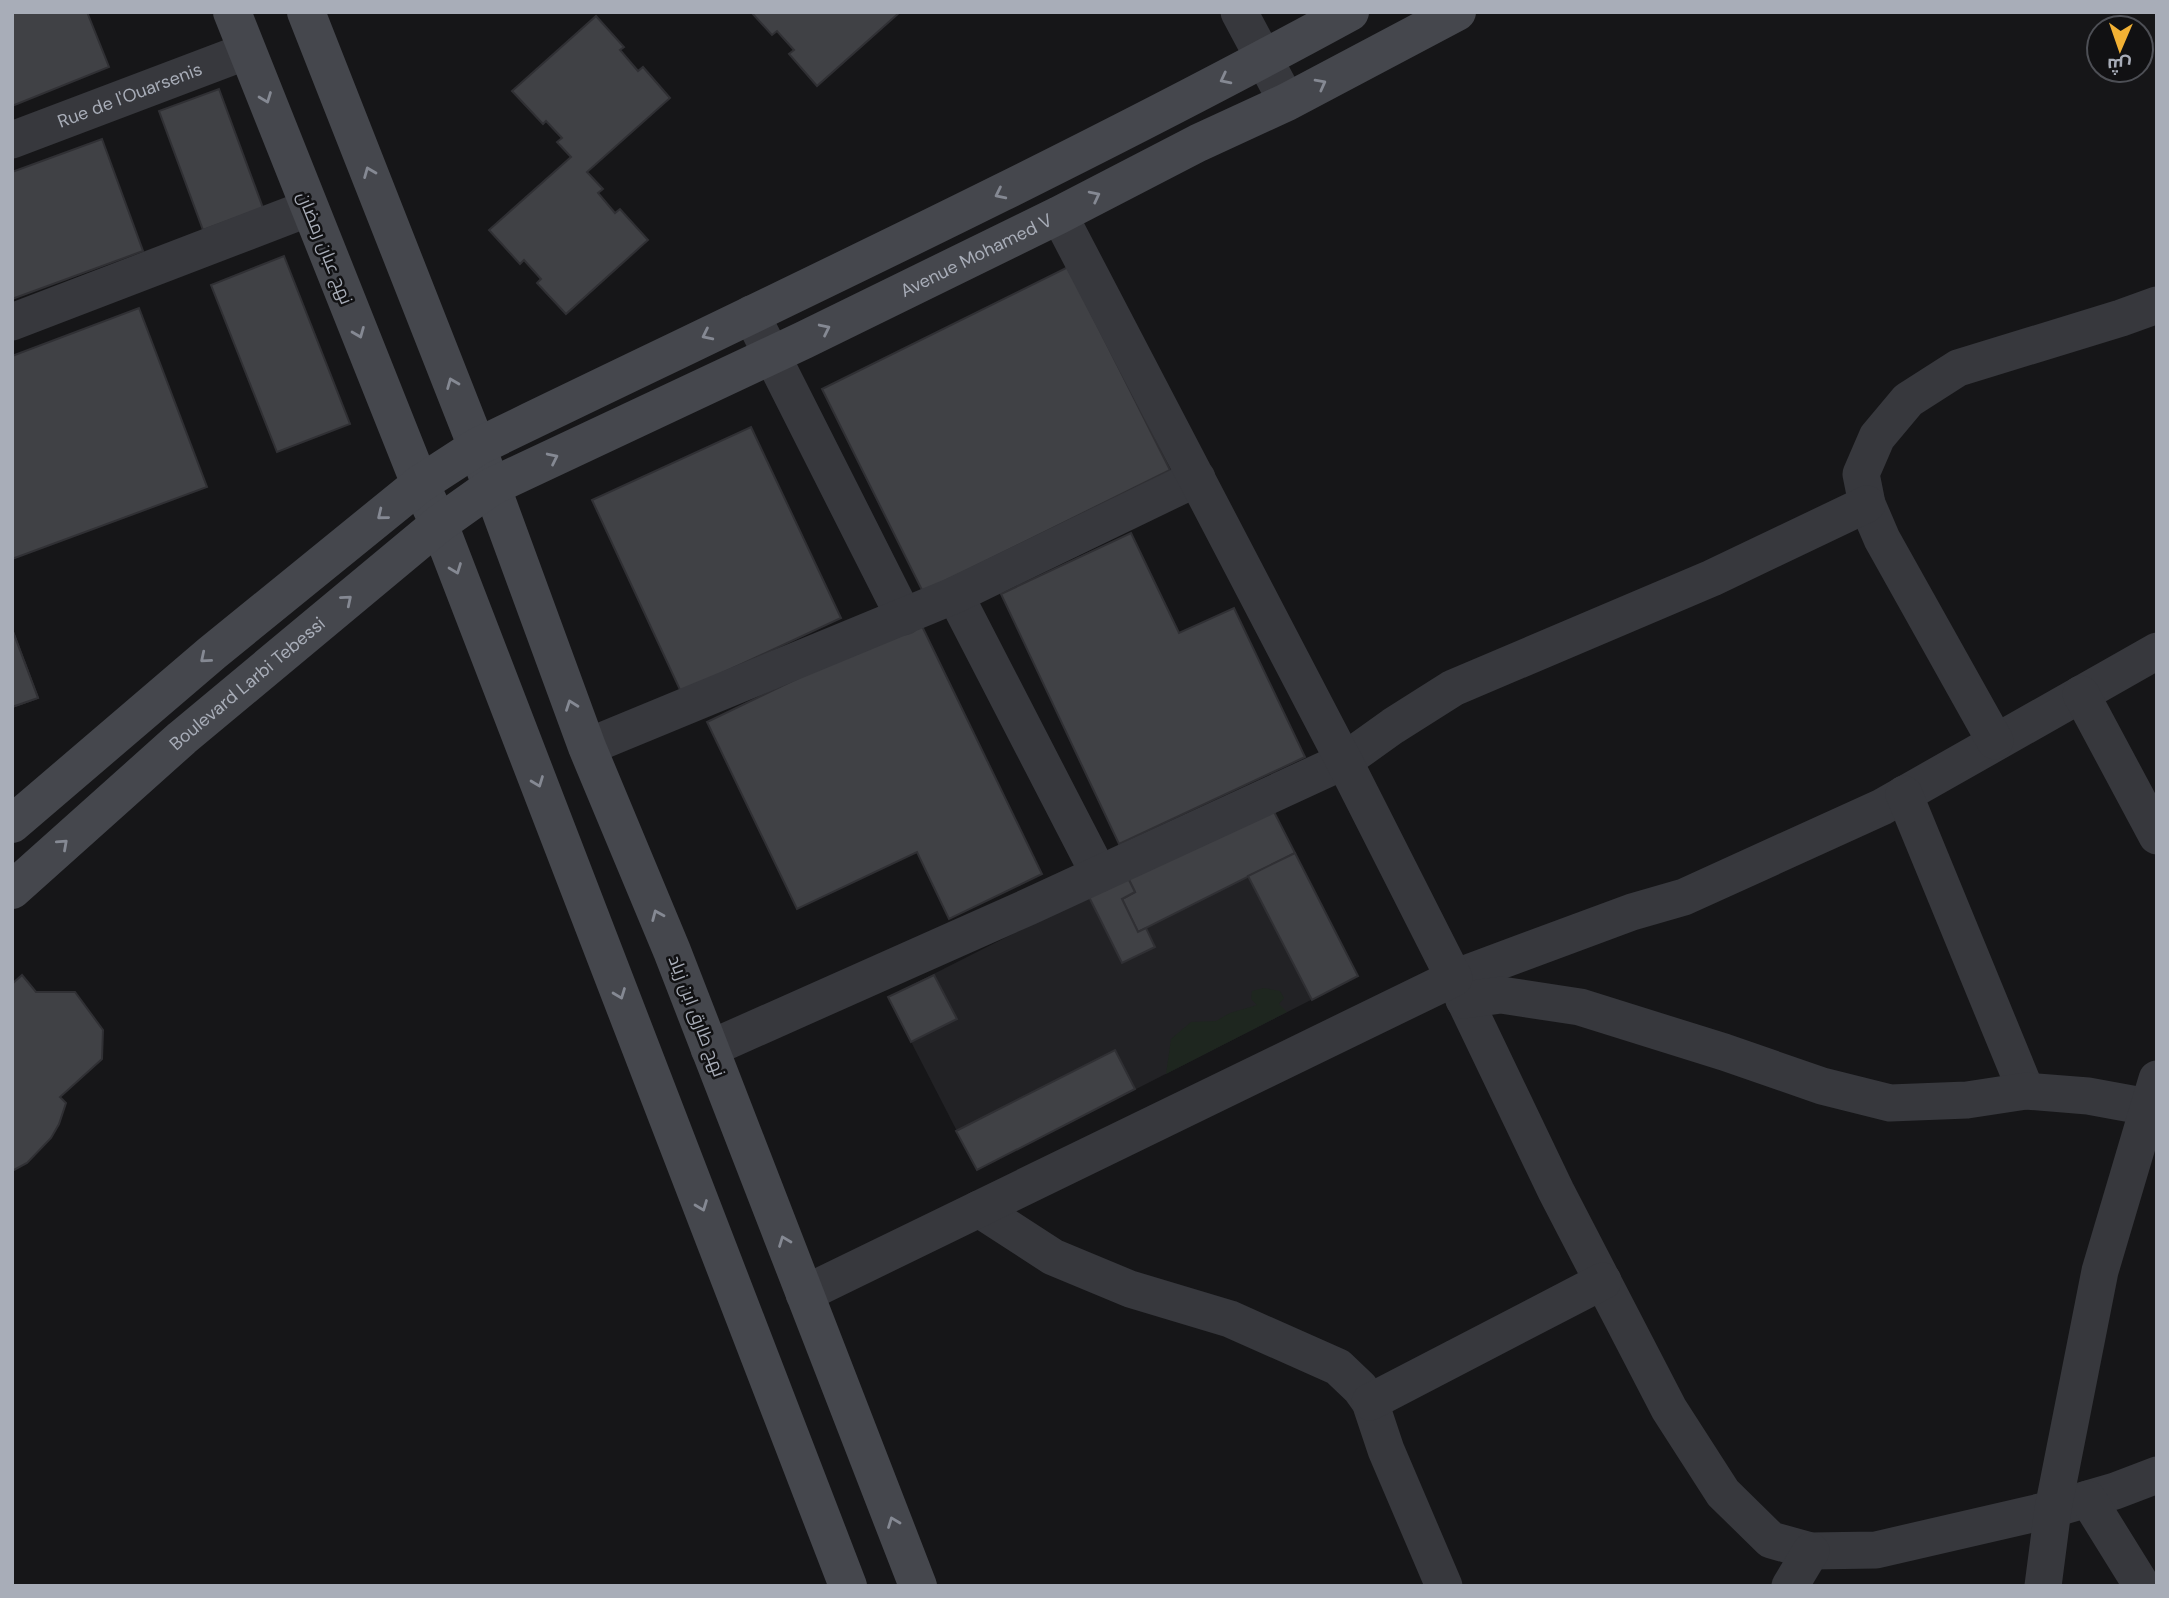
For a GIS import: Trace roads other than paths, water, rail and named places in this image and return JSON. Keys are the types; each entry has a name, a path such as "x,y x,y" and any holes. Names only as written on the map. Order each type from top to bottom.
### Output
{"main road":[{"name":"نهج عبان رمضان","path":"232,12 420,484"},
{"path":"306,12 477,447"},
{"path":"12,824 212,653 420,484 477,447 1037,177 1350,12"},
{"name":"Avenue Mohamed V","path":"491,488 804,340 1059,215 1198,143 1287,102 1457,12"},
{"name":"نهج طارق ابن زياد","path":"477,447 587,747 672,951 918,1586"},
{"path":"420,484 439,524 848,1586"},
{"name":"Boulevard Larbi Tebessi","path":"12,890 182,738 439,524 491,488"}],"street":[{"path":"1239,12 1287,102"},
{"name":"Rue de l'Ouarsenis","path":"12,139 247,51"},
{"path":"12,322 309,208"},
{"path":"1059,215 1345,761 1556,1191 1669,1409 1723,1493 1772,1539 1811,1551 1876,1550 2053,1509 2157,1475"},
{"path":"1995,741 1882,538 1867,504 1861,474 1877,437 1908,400 1958,368 2157,305"},
{"path":"751,314 904,617"},
{"path":"587,747 955,595 1197,478"},
{"path":"709,1049 1345,761 1393,726 1453,688 1712,578 1867,504"},
{"path":"955,595 1099,874"},
{"path":"804,1294 979,1209 1459,989 1632,912 1684,897 1882,807 2157,651"},
{"path":"2081,694 2157,836"},
{"path":"1904,794 2026,1091"},
{"path":"1459,989 1580,1007 1822,1086 1890,1103 1967,1100 2026,1091 2088,1096 2152,1093 2100,1271 2053,1509 2043,1586"},
{"path":"979,1209 1053,1257 1130,1289 1230,1319 1338,1367 1370,1402 1386,1450 1444,1586"},
{"path":"1370,1402 1603,1281"},
{"path":"2088,1499 2142,1586"},
{"path":"1790,1586 1811,1551"}]}
